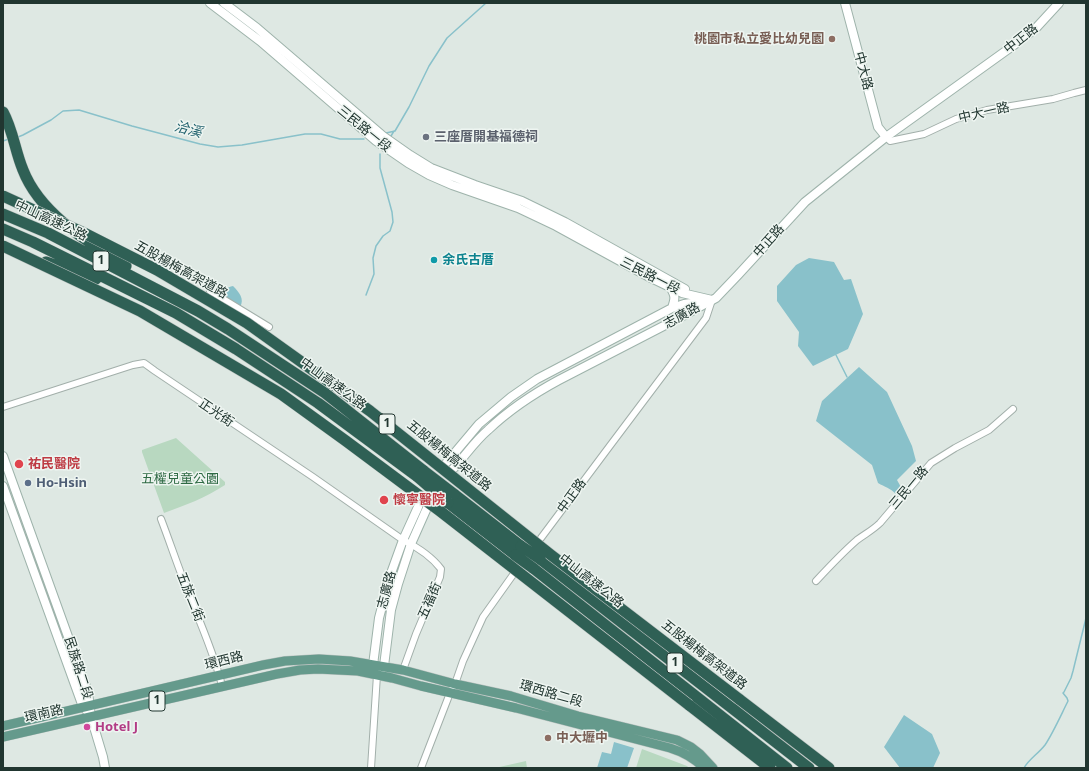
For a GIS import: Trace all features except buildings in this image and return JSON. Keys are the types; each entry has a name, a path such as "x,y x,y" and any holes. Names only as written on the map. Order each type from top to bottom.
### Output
{"highway":[{"path":"3,112 23,170 31,186 46,207 86,241 198,311"},
{"name":"五股楊梅高架道路","path":"3,196 84,233 157,270 247,323 370,411 557,559 829,768"},
{"name":"中山高速公路","path":"3,214 48,233 198,311 325,393 421,474 518,550 809,768"},
{"name":"中山高速公路","path":"3,229 33,242 176,312 236,348 421,474"},
{"path":"4,247 100,281 176,312"},
{"name":"1","path":"4,247 140,311 281,394 440,511 770,768"},
{"name":"中山高速公路","path":"537,563 787,768"}],"main road":[{"name":"三民路一段","path":"210,3 260,41 379,138 431,168 522,201 565,222 687,290 712,300"},
{"name":"三民路一段","path":"224,3 257,28 408,163 429,175 452,185 518,208 556,226 682,294 712,300"},
{"name":"中大路","path":"846,3 878,127 886,137"},
{"path":"849,3 886,137"},
{"name":"中正路","path":"712,300 716,298 802,205 886,137 1014,46 1036,28 1059,3"},
{"path":"670,287 675,299 672,308"},
{"name":"志廣路","path":"447,462 479,424 537,379 672,308 684,304 712,300"},
{"name":"志廣路","path":"453,469 487,430 517,406 542,389 712,300"},
{"name":"民族路二段","path":"3,456 88,692 87,706"},
{"name":"民族路二段","path":"3,486 91,717 105,768"},
{"name":"志廣路","path":"377,675 373,665 379,618 390,576 403,540 418,507"},
{"name":"志廣路","path":"384,666 391,610 398,584 411,544 427,508"},
{"name":"環西路","path":"87,706 285,661 320,659 350,661 373,665"},
{"name":"環西路二段","path":"373,665 403,670 455,684 511,696 578,716 677,740 691,747 713,768"},
{"path":"377,675 384,666"},
{"name":"環西路","path":"91,717 277,674 306,670 333,669 358,671 377,675"},
{"name":"環西路二段","path":"377,675 516,708 681,751 690,756 704,768"},
{"name":"環南路","path":"3,726 87,706"},
{"name":"環南路","path":"3,737 91,717"}],"street":[{"name":"中大一路","path":"886,137 890,140 924,134 956,119 987,110 1053,99 1086,90"},
{"path":"210,291 269,327"},
{"name":"中正路","path":"541,538 706,318 712,300"},
{"name":"正光街","path":"3,407 133,365 144,364 411,544"},
{"name":"三民一路","path":"816,582 840,556 880,523 931,463 989,430 1013,409"},
{"name":"五族二街","path":"161,519 220,675 222,686"},
{"name":"五福街","path":"403,670 416,634 440,577 441,569 436,562 411,544"},
{"path":"421,768 463,661 483,617 515,572"},
{"name":"志廣路","path":"372,768 371,757 377,675"}],"green space":[{"name":"五權兒童公園","path":"176,438 225,482 225,485 218,490 188,504 164,513 142,450"},
{"path":"642,749 687,766 689,768 636,768"},
{"path":"526,761 527,768 495,768"}],"water":[{"path":"809,258 834,262 844,280 851,279 863,314 848,349 813,366 798,346 799,332 777,301 777,286 796,265"},
{"path":"233,286 242,298 240,307 220,295 227,288"},
{"path":"859,367 887,392 912,446 916,461 897,480 902,489 896,494 878,483 872,465 816,421 822,401"},
{"path":"904,715 932,734 940,753 933,768 900,768 884,747"},
{"path":"614,742 634,748 627,768 597,768 602,752 611,754"}],"waterway":[{"name":"洽溪","path":"386,133 395,131 409,107 429,66 447,38 486,3"},
{"name":"洽溪","path":"18,137 51,120 63,111 79,110 132,126 200,144 218,147 242,145 305,134 321,134 340,139 364,139"},
{"name":"洽溪","path":"391,136 394,131"},
{"name":"洽溪","path":"3,141 9,139"},
{"path":"366,295 374,274 373,258 376,246 383,236 390,231 393,222 392,212 380,168 380,154"},
{"path":"836,355 847,377"},
{"path":"1024,768 1045,745 1068,701 1063,693 1071,678 1086,618"}],"place":[{"name":"桃園市私立愛比幼兒園","path":"832,39"},
{"name":"三座厝開基福德祠","path":"426,137"},
{"name":"余氏古厝","path":"434,260"},
{"name":"祐民醫院","path":"19,464"},
{"name":"Ho-Hsin","path":"28,483"},
{"name":"懷寧醫院","path":"384,500"},
{"name":"Hotel J","path":"87,727"},
{"name":"中大壢中","path":"548,738"}]}
